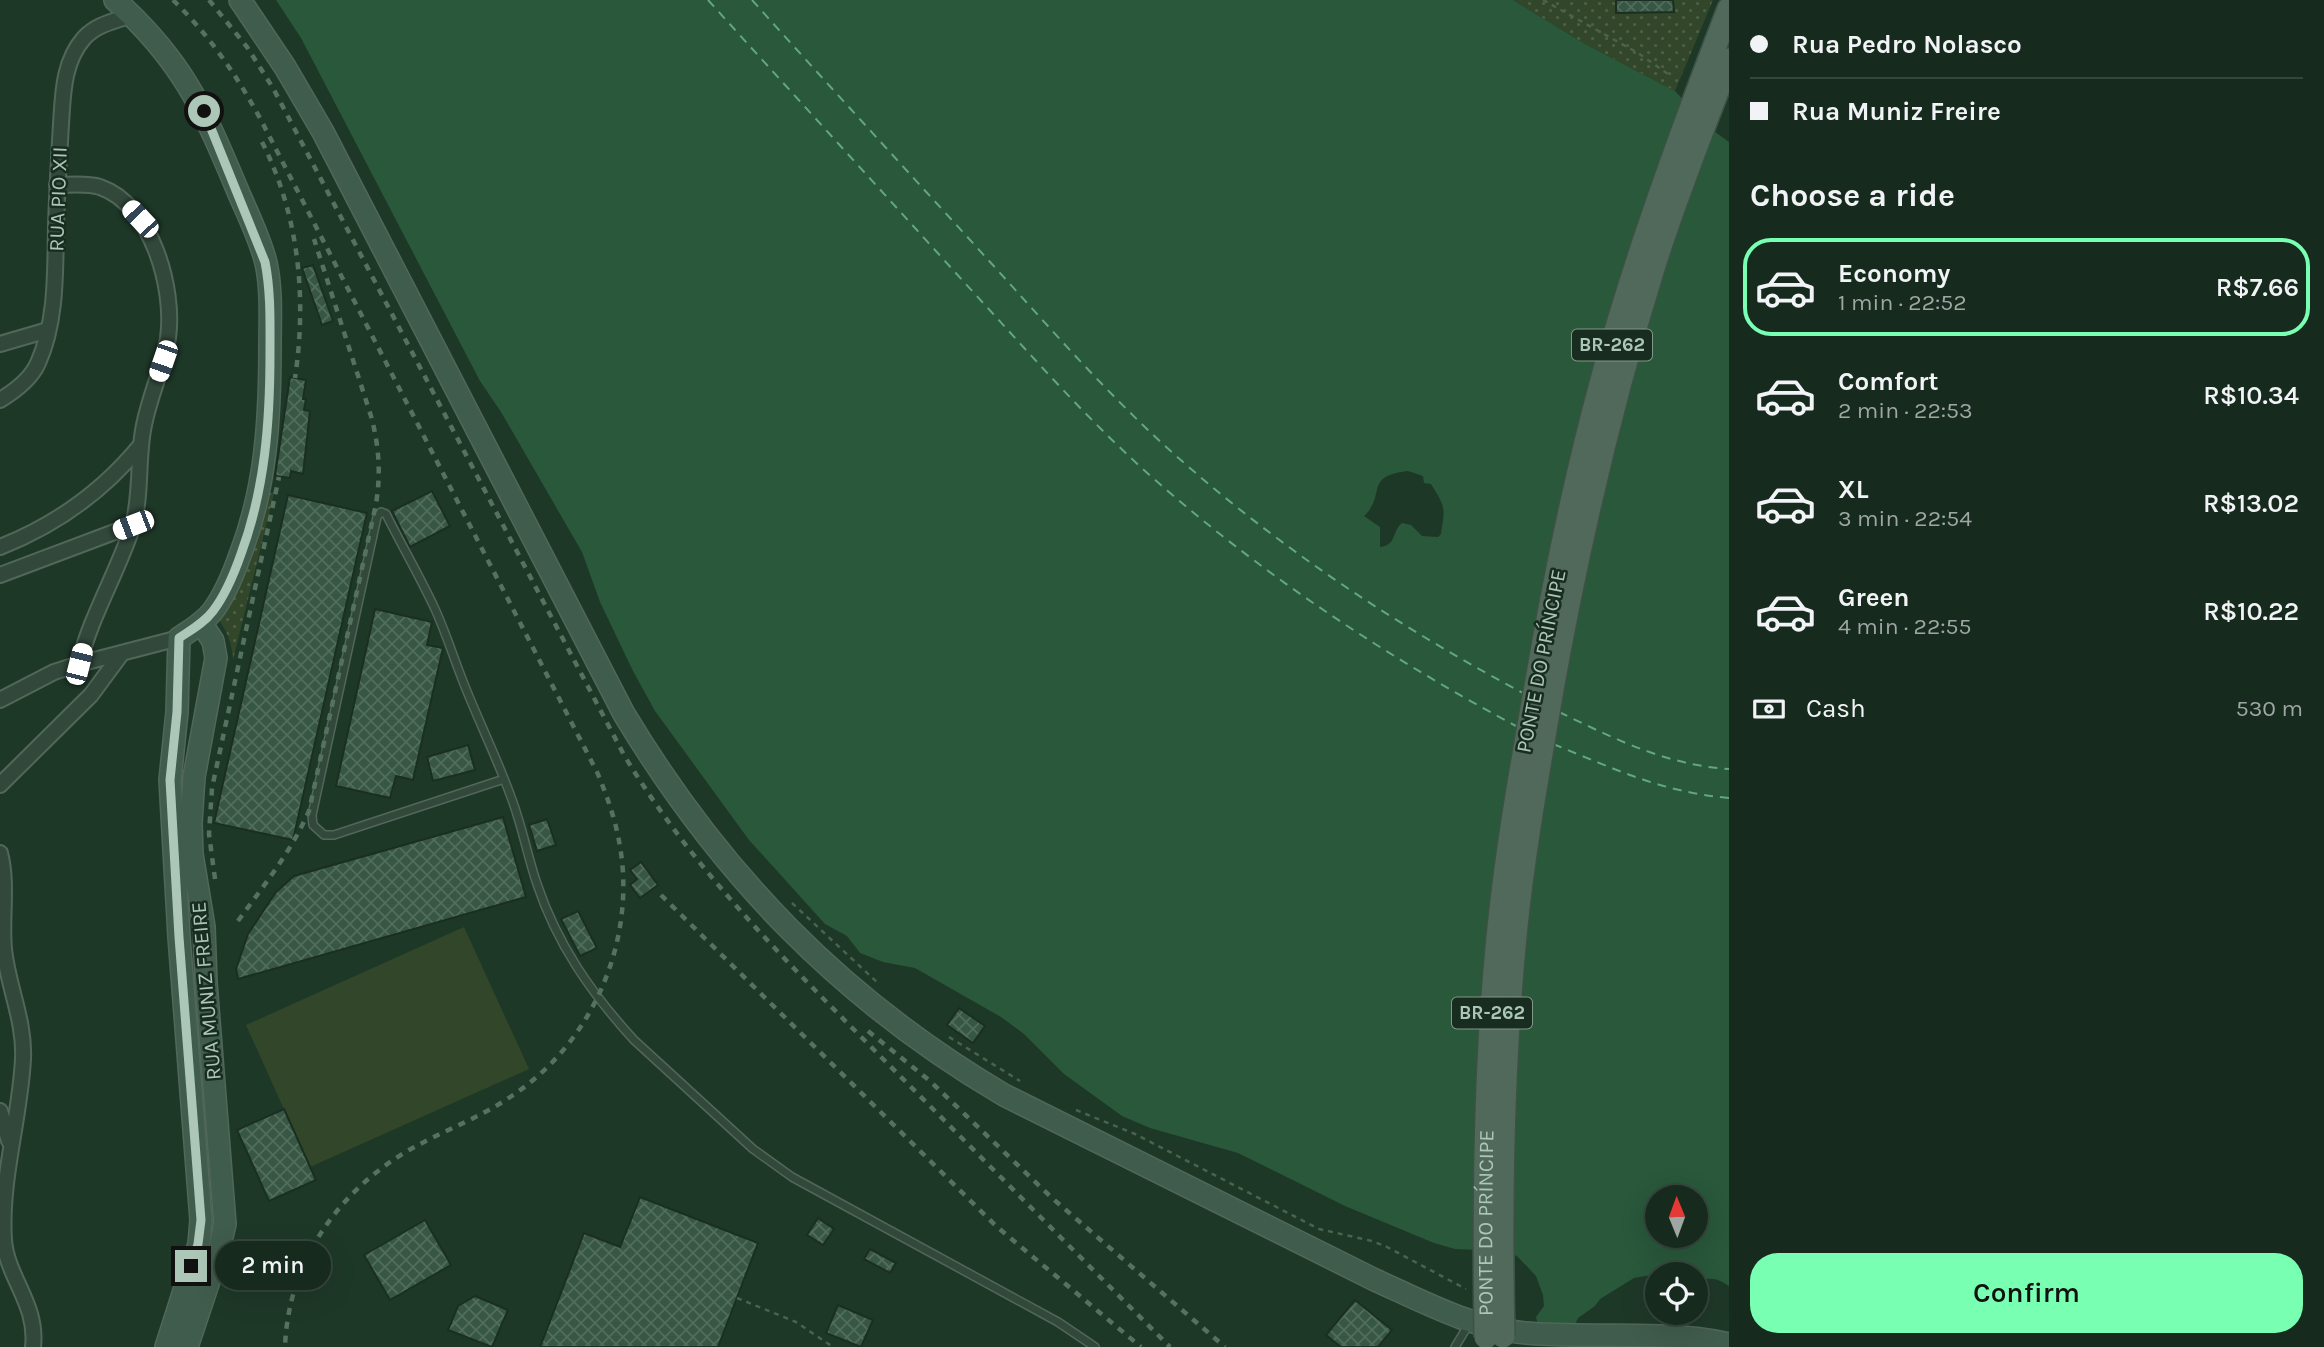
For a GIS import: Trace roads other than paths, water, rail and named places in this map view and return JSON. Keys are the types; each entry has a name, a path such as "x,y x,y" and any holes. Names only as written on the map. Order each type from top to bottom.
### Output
{"main road":[{"name":"PONTE DO PRÍNCIPE","path":"1496,1337 1485,1167 1495,971 1506,865 1539,669 1580,472 1618,326 1658,198 1729,9"},
{"name":"PONTE DO PRÍNCIPE","path":"1496,1337 1501,1167 1512,972 1523,867 1557,661 1593,486 1631,342 1655,262 1729,60"}],"street":[{"path":"0,700 43,678 79,664 179,638 201,623 220,601 232,579 261,489 270,383 269,282 261,246 204,111 173,60 115,0"},
{"path":"240,0 285,67 323,132 624,714 645,749 698,824 756,895 821,962 901,1028 976,1078 1043,1116 1496,1337 1608,1334 1670,1336 1729,1344"},
{"name":"RUA PIO XII","path":"0,400 15,391 37,366 48,330 54,295 57,185 66,68 86,36 102,25 132,15"},
{"path":"57,185 100,187 121,201 140,219 163,270 169,313 163,361 148,408 140,446 138,497 133,525 88,634 79,664"},
{"path":"0,344 48,330"},
{"path":"0,547 68,513 107,482 140,446"},
{"path":"0,575 133,525"},
{"name":"RUA MUNIZ FREIRE","path":"187,1347 218,1254 225,1224 204,927 192,854 194,778 216,657 213,641 201,623"},
{"name":"RUA MUNIZ FREIRE","path":"166,1347 201,1231 170,780 177,712 179,638"},
{"path":"0,785 91,695 122,653"},
{"path":"0,853 4,873 1,932 23,1036 22,1079 11,1145 4,1257 29,1309 33,1325 33,1347"},
{"path":"189,1065 212,1061"},
{"path":"0,1111 11,1145"}],"lane":[{"path":"504,779 334,835 324,835 313,825 312,815 377,517 381,512 386,514 434,608 504,779 537,883 561,944 597,998 634,1040 753,1149 792,1177 1058,1322 1095,1347"},
{"path":"1455,1347 1496,1337"}],"railway":[{"path":"173,0 222,58 262,122 597,772 612,811 621,853 621,922 614,955 602,988 586,1018 566,1046 543,1071 516,1093 409,1150 383,1167 339,1209 321,1233 296,1287 288,1316 285,1347"},
{"path":"209,0 247,47 273,88 624,755 681,839 779,953 1170,1347"},
{"path":"262,142 284,198 297,257 300,318 295,378"},
{"path":"238,921 285,854 309,811 378,493 378,460 371,416 314,239"},
{"path":"215,879 209,834 212,788 279,477"},
{"path":"661,895 996,1226 1141,1347"},
{"path":"868,1031 930,1081 1052,1198 1225,1347"}]}
